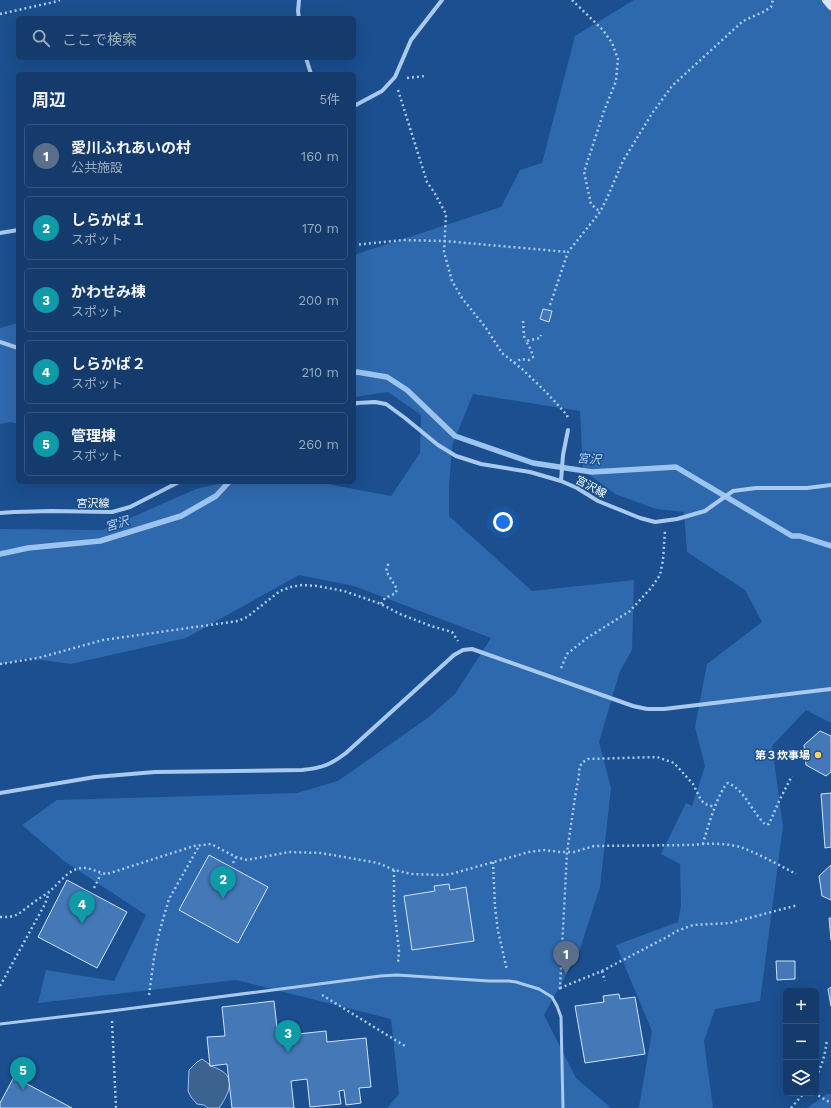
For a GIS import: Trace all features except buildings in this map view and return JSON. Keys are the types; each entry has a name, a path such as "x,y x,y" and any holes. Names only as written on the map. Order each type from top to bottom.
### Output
{"main road":[{"path":"826,0 831,6"}],"street":[{"path":"299,0 299,16"},
{"path":"356,105 382,90 395,77 411,40 442,0"},
{"path":"307,60 310,72"},
{"path":"0,233 16,230"},
{"path":"0,342 16,347"},
{"name":"宮沢線","path":"356,403 375,402 386,404 438,445 456,456 481,464 530,472 561,481 577,488 598,501 640,518 655,522 677,519 705,511 733,491 756,488 807,488 831,485"},
{"path":"561,481 563,455 568,430"},
{"name":"宮沢線","path":"0,513 52,511 112,512 130,507 175,484"},
{"path":"0,793 103,776 155,772 302,770 319,768 335,761 346,753 454,655 463,650 472,649 633,706 647,709 664,709 831,689"}],"lane":[{"path":"0,1024 380,976 397,975 509,981 539,989 552,997 557,1006 561,1018 563,1108"}],"path":[{"path":"0,14 60,0"},
{"path":"572,0 603,30 612,43 618,59 616,81 604,111 584,172 591,204 600,212"},
{"path":"550,305 568,252 600,212 624,161 651,115 672,86 743,21 771,7 773,0"},
{"path":"392,80 398,89 427,182 446,214 444,252 452,281 462,298 486,328 502,353 546,392 567,416 568,430"},
{"path":"356,245 404,240 444,241 568,252"},
{"path":"514,363 521,359 529,360 533,357 524,336 523,321"},
{"path":"526,342 540,338 541,335"},
{"path":"558,679 562,665 568,654 588,638 630,610 651,588 660,575 666,534 663,520"},
{"path":"381,604 385,598 396,593 398,589 386,570 389,562"},
{"path":"0,664 38,658 103,640 238,620 247,617 280,591 290,587 302,585 344,591 381,604 400,614 431,626 452,632 463,650"},
{"path":"560,988 567,852 580,766 588,759 657,757 667,760 674,763 683,771 705,804 715,807"},
{"path":"703,844 715,807 725,785 728,783 739,791 766,825 769,824 792,776"},
{"path":"0,917 18,915 33,902 49,892 64,876 76,869 86,867 101,874 107,874 194,846 210,844 236,857 247,860 288,852 320,853 378,863 394,870 412,874 441,875 451,874 529,852 545,850 574,852 594,846 729,845 741,848 768,859 796,874"},
{"path":"148,1006 154,958 168,899 199,845"},
{"path":"233,863 236,857"},
{"path":"493,862 495,907 498,931 509,981"},
{"path":"394,870 394,906 399,951 397,975"},
{"path":"94,888 101,874"},
{"path":"441,875 441,880"},
{"path":"0,986 45,904 49,892"},
{"path":"552,997 560,988 602,971 667,938 677,931 693,925 730,923 798,905"},
{"path":"602,971 604,981"},
{"path":"312,985 314,990 405,1046"},
{"path":"111,1011 116,1108"},
{"path":"819,1071 825,1055 827,1039"},
{"path":"791,1108 801,1096"},
{"path":"819,1096 831,1103"}],"shaded area":[{"path":"634,0 831,0 831,723 806,710 772,746 783,826 760,1001 715,1009 704,1041 713,1108 637,1108 639,1107 652,1031 616,945 678,922 681,906 680,864 661,854 686,803 692,806 705,766 695,727 707,664 762,622 745,590 687,552 684,512 656,509 615,494 583,470 580,411 473,394 452,446 449,487 449,516 532,591 634,580 632,650 620,671 599,742 611,788 600,887 580,949 544,1015 576,1078 611,1108 387,1108 399,1094 391,1019 236,980 38,1003 46,970 114,981 146,915 64,861 22,825 57,800 297,793 338,781 429,717 455,694 491,638 354,586 299,575 186,638 71,664 27,658 0,665 0,529 103,530 196,489 217,484 328,484 391,496 420,453 421,415 388,392 356,397 356,254 501,207 520,170 542,163 575,36"},
{"path":"16,324 16,424 10,422 0,424 0,328"},
{"path":"202,1059 210,1066 222,1071 229,1079 229,1089 219,1108 208,1108 204,1105 197,1104 188,1091 189,1070"},
{"path":"827,1094 831,1094 831,1108 807,1108"}],"waterway":[{"name":"宮沢","path":"356,372 387,377 407,390 455,436 533,463 592,472 676,467 792,536 800,536 831,546"},
{"name":"宮沢","path":"0,554 28,548 100,541 181,516 216,496 227,484"}],"place":[{"name":"第３炊事場","path":"818,755"},
{"name":"しらかば１","path":"223,899"},
{"name":"しらかば２","path":"82,924"},
{"name":"愛川ふれあいの村","path":"566,974"},
{"name":"かわせみ棟","path":"288,1053"},
{"name":"管理棟","path":"23,1090"}]}
